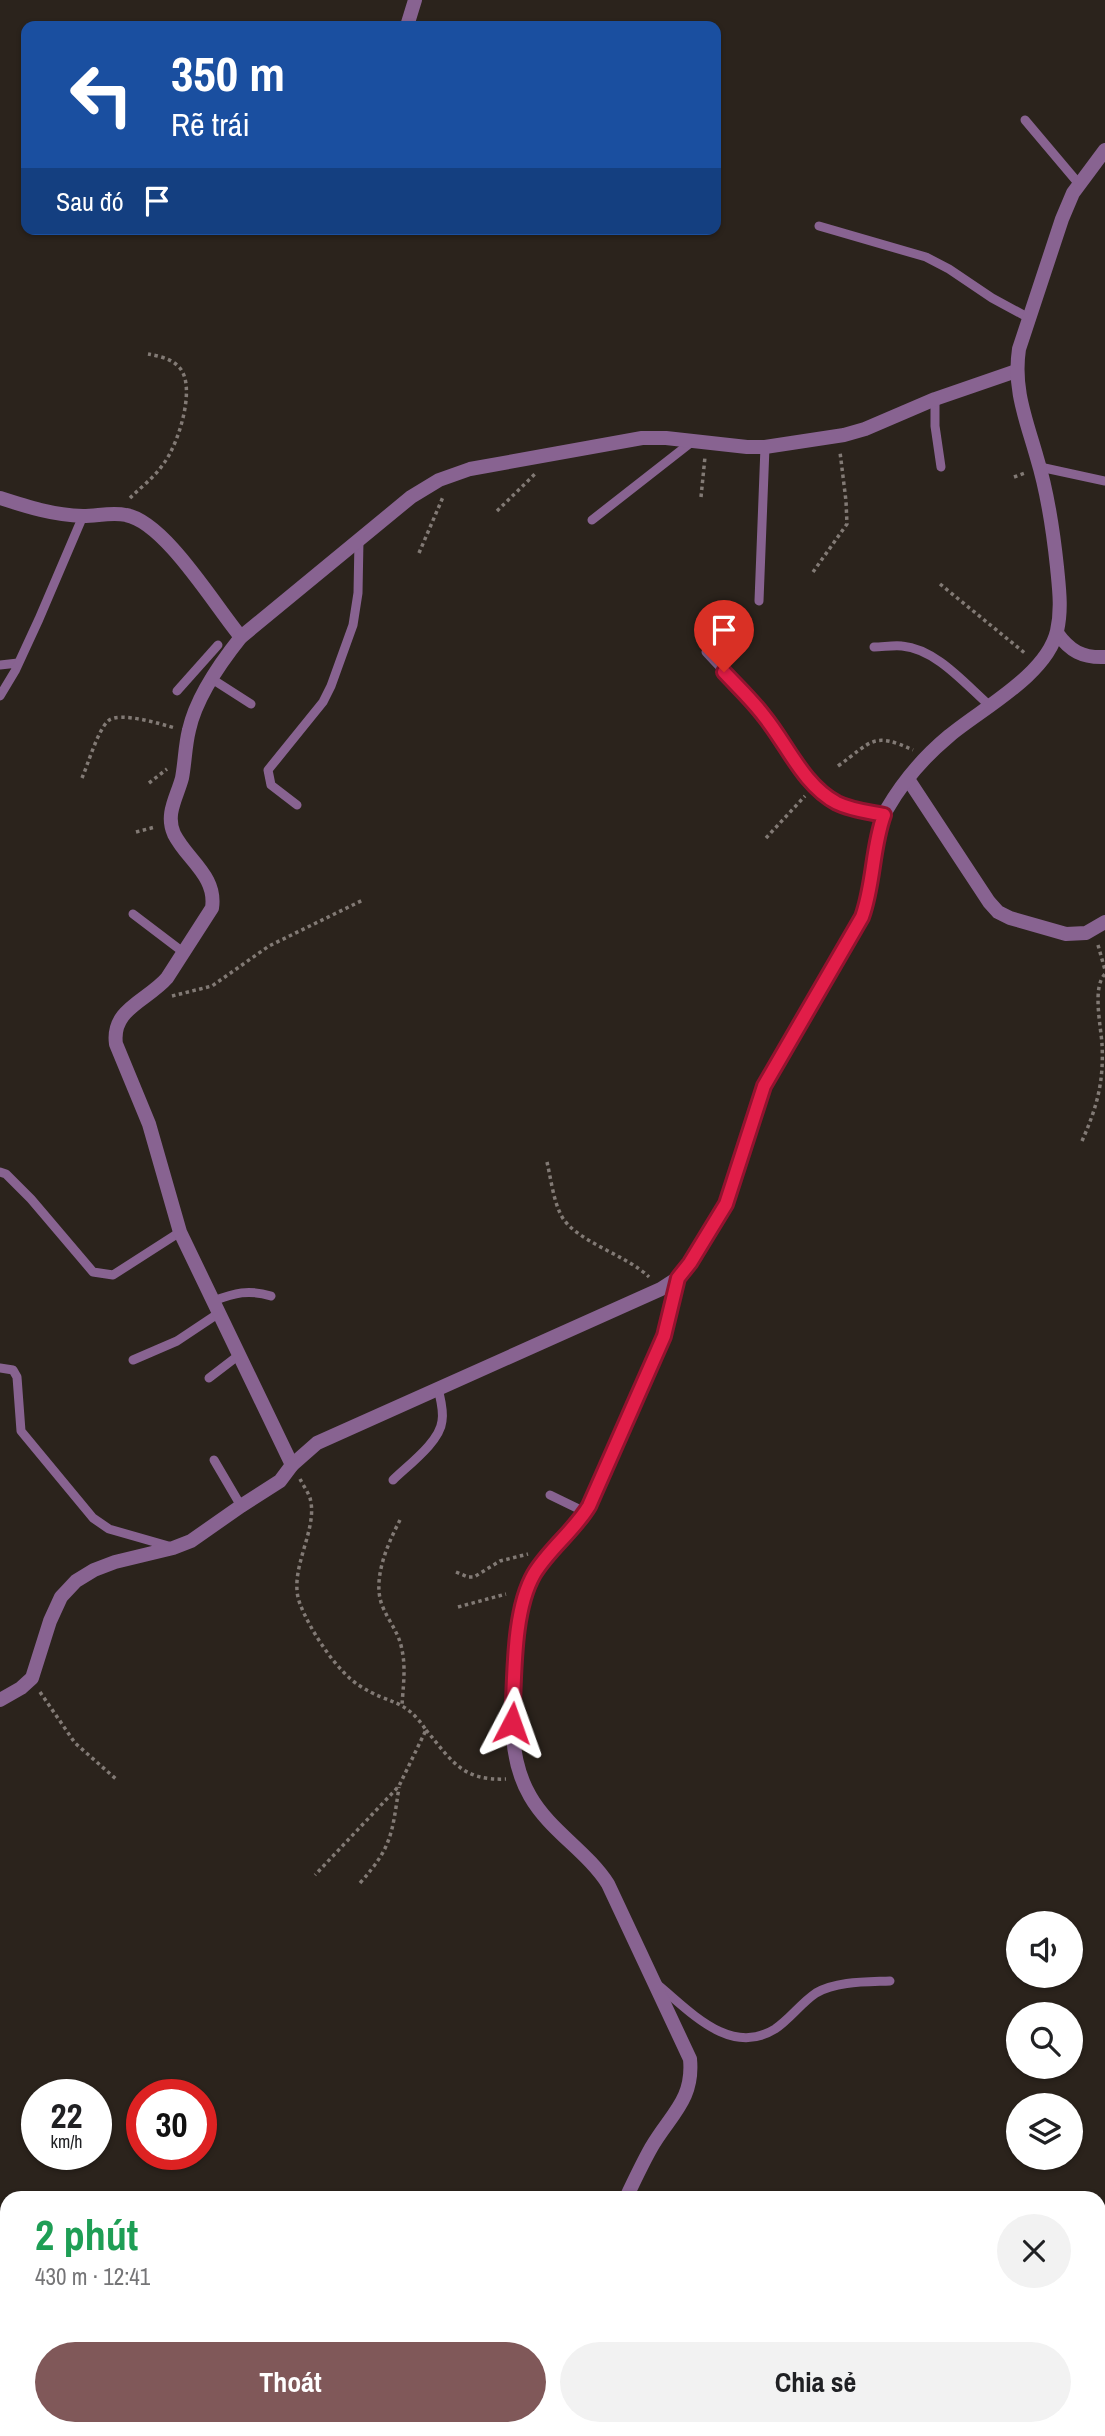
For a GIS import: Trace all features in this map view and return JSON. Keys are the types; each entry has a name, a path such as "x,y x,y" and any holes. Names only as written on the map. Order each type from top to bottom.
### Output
{"street":[{"path":"409,21 415,0"},
{"path":"0,1700 32,1678 50,1621 61,1597 76,1581 115,1562 191,1541 280,1481 292,1465 317,1443 661,1289 678,1278 690,1263 726,1204 764,1086 862,917 869,898 878,831 884,815 908,779 948,737 1045,658 1057,633 1060,601 1053,523 1018,392 1016,371 1019,349 1062,219 1079,184 1105,150"},
{"path":"292,1465 180,1232 149,1124 114,1034 121,1016 159,987 212,908 214,896 210,884 175,835 171,809 181,779 192,718 234,632 359,540 411,497 439,480 470,469 642,438 765,447 837,437 865,429 935,399 1016,371"},
{"path":"0,498 50,513 83,516 128,515 139,519 163,536 234,632"},
{"path":"1057,633 1066,646 1077,654 1105,657"},
{"path":"908,779 998,912 1066,934 1077,935 1099,925"},
{"path":"629,2191 649,2151 687,2095 692,2078 690,2059 603,1875 598,1867 546,1819 529,1795 516,1763 512,1723 520,1611 526,1589 536,1571 585,1512 664,1336 678,1278"}],"lane":[{"path":"1025,120 1079,184"},
{"path":"819,226 926,257 1030,318"},
{"path":"935,399 934,426 941,467"},
{"path":"592,520 699,441"},
{"path":"759,601 765,447"},
{"path":"1040,467 1105,481"},
{"path":"0,696 18,663 83,516"},
{"path":"297,805 271,785 268,769 323,702 331,686 353,625 358,593 359,540"},
{"path":"177,691 218,645"},
{"path":"874,647 902,646 916,649 938,661 989,705"},
{"path":"706,652 764,715 815,785 836,802 852,809 884,815"},
{"path":"2,662 18,663"},
{"path":"212,678 251,704"},
{"path":"133,914 183,952"},
{"path":"0,1172 6,1174 31,1199 93,1272 113,1275 180,1232"},
{"path":"133,1360 177,1341 237,1292 271,1296"},
{"path":"209,1378 239,1355"},
{"path":"0,1368 13,1370 17,1377 21,1431 93,1518 110,1528 173,1548"},
{"path":"393,1480 438,1434 443,1412 438,1388"},
{"path":"214,1460 240,1506"},
{"path":"550,1495 585,1512"},
{"path":"653,1982 706,2026 726,2035 743,2038 758,2037 775,2028 816,1993 843,1984 890,1980"}],"path":[{"path":"113,514 166,461 176,441 184,411 187,391 184,374 179,366 168,359 148,354"},
{"path":"813,572 847,524 837,437"},
{"path":"699,441 701,497"},
{"path":"497,511 537,472"},
{"path":"419,553 453,475"},
{"path":"940,584 1038,665"},
{"path":"82,778 109,720 138,719 188,731"},
{"path":"838,766 873,741 883,739 928,757"},
{"path":"766,838 815,785"},
{"path":"139,1002 212,986 269,946 363,900"},
{"path":"1082,1141 1102,1086 1099,991 1100,979 1105,972 1099,925"},
{"path":"547,1162 556,1201 566,1223 576,1232 635,1266 661,1289"},
{"path":"292,1465 310,1497 312,1513 296,1585 299,1602 309,1623 337,1665 360,1686 402,1705 415,1714 452,1760 469,1774 487,1780 522,1778"},
{"path":"400,1520 388,1542 380,1593 382,1605 396,1630 403,1652 402,1705"},
{"path":"456,1572 474,1577 500,1560 520,1555 549,1556"},
{"path":"458,1607 526,1589"},
{"path":"32,1678 44,1700 75,1743 116,1779"},
{"path":"360,1883 381,1860 388,1843 399,1786 426,1730"},
{"path":"315,1875 399,1786"}],"route":[{"path":"512,1723 520,1611 526,1589 536,1571 581,1520 589,1506 664,1336 678,1278 726,1204 764,1086 862,917 869,898 878,831 884,815 852,809 836,802 824,792 806,775 764,715 724,672"}]}
